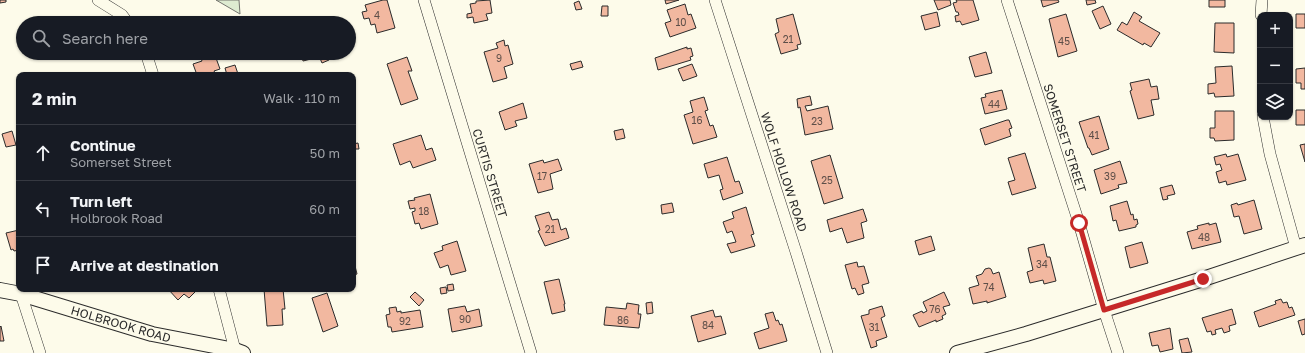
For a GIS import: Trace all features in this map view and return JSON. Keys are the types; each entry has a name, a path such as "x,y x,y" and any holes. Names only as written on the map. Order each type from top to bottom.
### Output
{"street":[{"path":"98,0 123,16"},
{"name":"CURTIS STREET","path":"424,0 531,353"},
{"name":"WOLF HOLLOW ROAD","path":"715,0 827,353"},
{"name":"SOMERSET STREET","path":"1007,0 1079,223 1118,353"},
{"path":"1261,12 1262,0"},
{"path":"148,60 151,72"},
{"path":"957,353 1104,310 1203,279 1300,246 1270,154 1264,120"},
{"name":"HOLBROOK ROAD","path":"0,290 21,294 152,334 239,352"},
{"path":"220,292 239,352"},
{"path":"21,294 40,353"}],"green space":[{"path":"216,0 239,0 240,14"}],"building":[{"path":"0,0 6,0 6,2 0,3"},
{"path":"387,0 395,28 377,33 375,24 371,25 369,18 364,19 362,12 367,11 365,5"},
{"path":"490,0 492,13 486,14 488,20 474,23 473,17 467,18 467,14 472,13 470,4 476,3 476,1"},
{"path":"665,0 679,0 666,4"},
{"path":"934,0 950,0 951,5 938,10"},
{"path":"956,0 973,0 979,20 962,25 960,21 956,22 955,16 959,15 958,12 956,12 953,3 957,2"},
{"path":"1041,0 1058,0 1059,2 1043,7"},
{"path":"1086,0 1095,0 1096,3 1087,5"},
{"path":"1209,0 1225,0 1225,7 1209,7"},
{"path":"579,1 582,9 576,10 574,3"},
{"path":"685,4 688,15 691,14 696,28 670,37 665,23 671,21 667,10"},
{"path":"602,6 608,6 608,16 601,16"},
{"path":"1103,6 1111,24 1100,29 1092,11"},
{"path":"937,12 940,26 925,30 921,16"},
{"path":"1134,12 1142,17 1139,21 1160,33 1151,47 1144,43 1143,45 1117,30 1122,22 1127,25"},
{"path":"793,14 801,44 797,45 798,49 781,54 775,34 779,32 776,19"},
{"path":"1066,14 1077,51 1058,57 1049,19"},
{"path":"1296,14 1305,14 1305,28 1296,28"},
{"path":"1215,23 1234,23 1234,53 1214,52"},
{"path":"504,40 505,46 508,45 513,64 504,67 507,78 493,82 484,52 498,48 496,43"},
{"path":"687,47 687,49 691,48 693,56 690,57 691,60 658,70 655,58"},
{"path":"986,52 992,73 975,77 969,57"},
{"path":"407,57 412,71 408,71 418,99 401,105 387,64"},
{"path":"217,60 220,69 214,72 196,72 193,64 202,61"},
{"path":"321,60 329,60 322,63"},
{"path":"581,61 583,67 572,70 570,64"},
{"path":"692,64 697,76 683,81 678,69"},
{"path":"235,65 237,72 226,72 225,68"},
{"path":"1232,66 1234,96 1215,97 1214,93 1208,94 1208,84 1216,83 1215,67"},
{"path":"1305,68 1305,89 1301,89 1301,83 1296,83 1296,69"},
{"path":"1149,79 1151,87 1157,86 1159,99 1151,100 1154,115 1138,119 1130,91 1132,90 1130,83"},
{"path":"1002,90 1007,109 985,114 981,98 986,97 985,94"},
{"path":"810,96 812,105 805,106 807,111 828,106 833,129 805,135 797,99"},
{"path":"704,97 708,110 705,111 710,126 713,125 717,137 693,144 684,115 693,112 690,101"},
{"path":"523,103 527,118 515,121 517,126 505,130 499,112"},
{"path":"1296,110 1305,110 1305,125 1296,125"},
{"path":"1215,111 1234,111 1234,140 1215,141 1214,138 1210,138 1210,128 1215,128"},
{"path":"1099,116 1109,149 1092,155 1079,122"},
{"path":"1009,120 1012,128 1009,129 1011,136 985,145 980,129"},
{"path":"623,129 625,138 616,140 614,131"},
{"path":"12,131 16,145 6,147 2,134"},
{"path":"421,135 426,150 432,148 436,160 413,168 410,161 400,165 393,144"},
{"path":"356,143 358,143 359,149 356,149"},
{"path":"1305,144 1305,162 1300,145"},
{"path":"1025,153 1036,188 1012,195 1008,182 1015,180 1008,158"},
{"path":"1226,154 1227,157 1238,154 1246,180 1227,185 1226,181 1219,183 1216,172 1222,170 1220,164 1216,165 1214,157"},
{"path":"830,155 843,198 824,204 811,161"},
{"path":"727,157 735,182 739,181 743,193 723,200 720,190 723,189 719,175 708,178 704,164"},
{"path":"558,159 562,170 550,174 553,189 538,193 529,164 543,160 544,163"},
{"path":"1120,161 1127,183 1118,185 1119,188 1101,194 1094,170"},
{"path":"1172,185 1175,194 1167,196 1168,199 1163,200 1160,188"},
{"path":"430,194 438,224 421,229 419,223 415,224 412,212 415,211 415,208 410,209 408,201"},
{"path":"1254,200 1262,229 1244,234 1239,216 1234,217 1231,205 1237,203 1238,205"},
{"path":"1127,201 1131,215 1133,214 1134,220 1137,219 1138,224 1136,227 1119,231 1116,220 1113,221 1110,206"},
{"path":"672,203 674,212 662,214 661,205"},
{"path":"746,207 754,234 751,235 755,246 731,253 727,244 736,242 732,231 727,233 723,222 734,218 732,212"},
{"path":"863,209 867,221 861,223 864,238 847,243 842,228 830,232 827,220"},
{"path":"549,212 552,220 558,219 561,230 566,228 569,238 545,246 538,231 540,230 535,216"},
{"path":"1209,223 1209,225 1216,223 1221,242 1192,249 1187,232 1198,229 1197,226"},
{"path":"16,231 16,251 14,251 13,249 11,250 6,233"},
{"path":"931,236 935,250 919,255 915,241"},
{"path":"457,241 466,271 451,275 448,265 440,268 434,253 443,250 442,246"},
{"path":"1142,242 1148,263 1130,268 1125,247"},
{"path":"1044,244 1047,257 1050,257 1056,281 1044,284 1043,280 1030,283 1027,272 1033,270 1028,248"},
{"path":"857,262 858,267 864,266 869,283 862,285 864,293 858,295 855,288 852,289 845,265"},
{"path":"989,268 993,274 999,272 1006,297 987,303 987,301 973,304 969,288 979,285 976,276 982,274 985,269"},
{"path":"559,279 565,304 565,311 552,314 544,282"},
{"path":"453,284 454,290 448,291 447,285"},
{"path":"446,287 447,293 441,294 440,288"},
{"path":"171,292 195,292 189,298 184,294 178,300"},
{"path":"264,292 283,292 285,309 282,309 283,325 267,326"},
{"path":"415,292 424,300 419,306 410,297"},
{"path":"944,292 950,305 943,307 946,314 942,316 943,319 936,322 936,320 919,327 913,315 922,311 923,313 927,311 923,302"},
{"path":"327,293 338,326 323,332 312,298"},
{"path":"1281,299 1283,303 1287,302 1289,308 1292,307 1295,315 1259,327 1254,312 1276,304 1275,301"},
{"path":"652,302 653,313 647,314 646,303"},
{"path":"627,303 639,305 638,314 641,314 639,328 604,325 606,307 626,309"},
{"path":"465,306 467,312 479,309 482,326 452,332 448,309"},
{"path":"882,306 885,316 881,318 887,337 876,341 877,346 871,348 861,316 869,314 869,310"},
{"path":"396,307 397,312 401,311 401,313 420,310 423,327 392,332 391,327 388,327 386,315 390,314 389,308"},
{"path":"1232,309 1236,324 1229,326 1230,331 1224,333 1222,328 1215,330 1216,334 1212,335 1211,331 1207,332 1202,318"},
{"path":"713,310 715,317 721,316 726,334 698,342 691,316"},
{"path":"773,312 776,321 778,320 780,325 782,324 787,341 759,349 754,333 769,328 765,314"},
{"path":"1305,319 1305,334 1302,335 1298,321"},
{"path":"1,326 4,341 0,341"},
{"path":"1170,328 1173,349 1160,352 1158,345 1152,346 1149,333"},
{"path":"1188,338 1192,352 1182,353 1179,340"}],"route":[{"path":"1079,223 1104,310 1203,279"}]}
